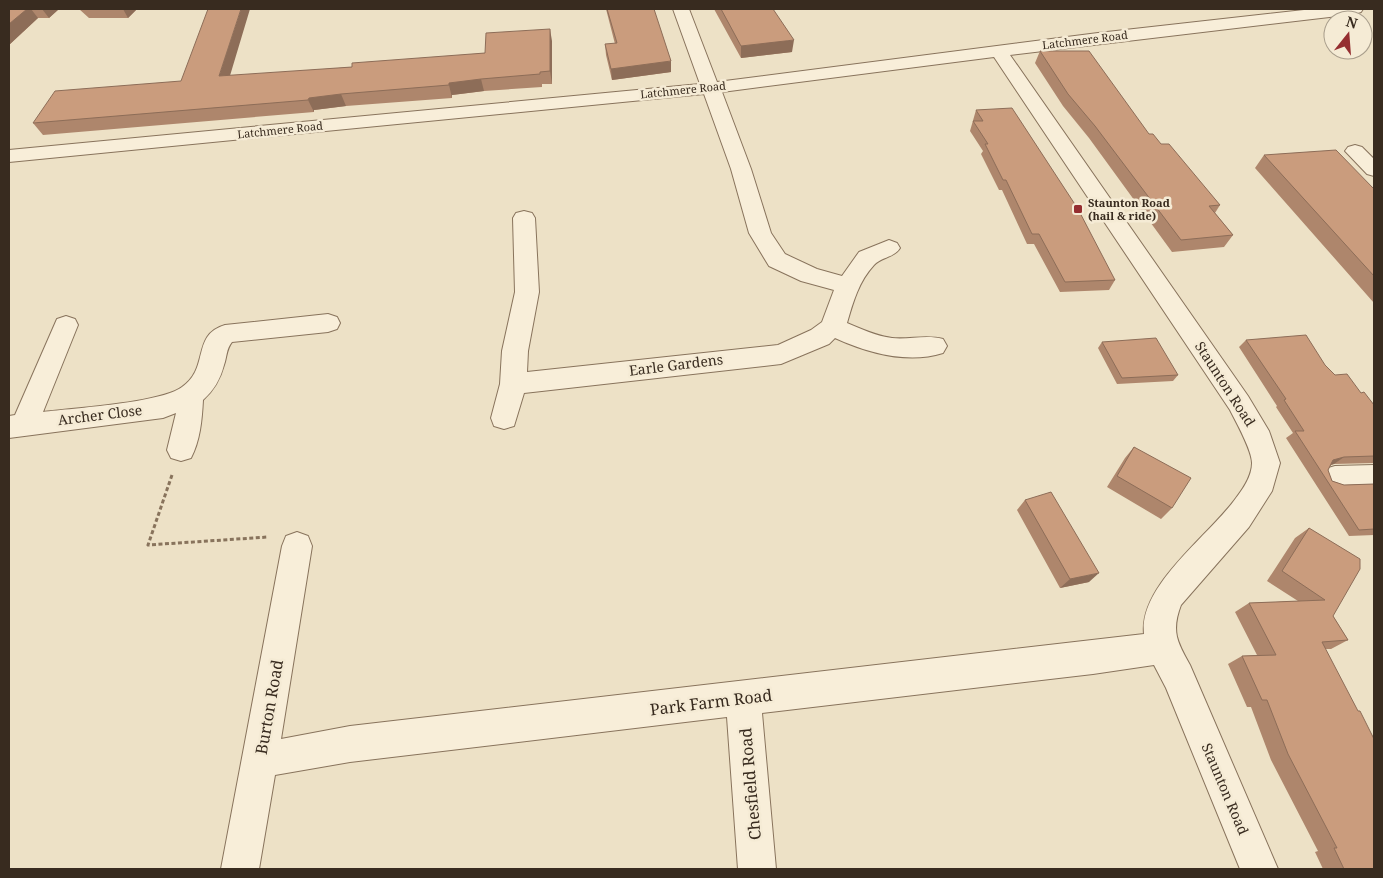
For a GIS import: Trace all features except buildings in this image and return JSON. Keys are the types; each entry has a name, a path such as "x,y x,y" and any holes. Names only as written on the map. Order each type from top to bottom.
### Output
{"street":[{"path":"681,9 741,169 760,233 777,260 809,275 846,286"},
{"path":"1197,9 1203,26"},
{"name":"Latchmere Road","path":"9,156 711,88 999,51 1355,9"},
{"name":"Staunton Road","path":"999,51 1239,403 1255,431 1266,463 1258,491 1254,497 1239,518 1169,596 1159,621 1162,648 1178,677 1259,869"},
{"path":"1355,151 1374,170"},
{"path":"504,418 513,384 515,350 527,292 524,218"},
{"path":"889,248 867,258 846,286 833,327 860,339 892,347 934,346"},
{"name":"Archer Close","path":"16,426 163,407 190,396 204,384 212,364 216,343 225,334 328,323"},
{"path":"16,426 66,325"},
{"name":"Earle Gardens","path":"513,384 781,354 820,337 833,327"},
{"path":"181,450 189,417 190,396"},
{"path":"1335,478 1374,477"},
{"name":"Burton Road","path":"240,869 297,546"},
{"name":"Park Farm Road","path":"260,760 350,744 1093,658 1162,648"},
{"name":"Chesfield Road","path":"743,698 757,869"}],"path":[{"path":"181,450 148,545 274,536 297,546"}],"place":[{"name":"Staunton Road (hail & ride)","path":"1078,209"}]}
